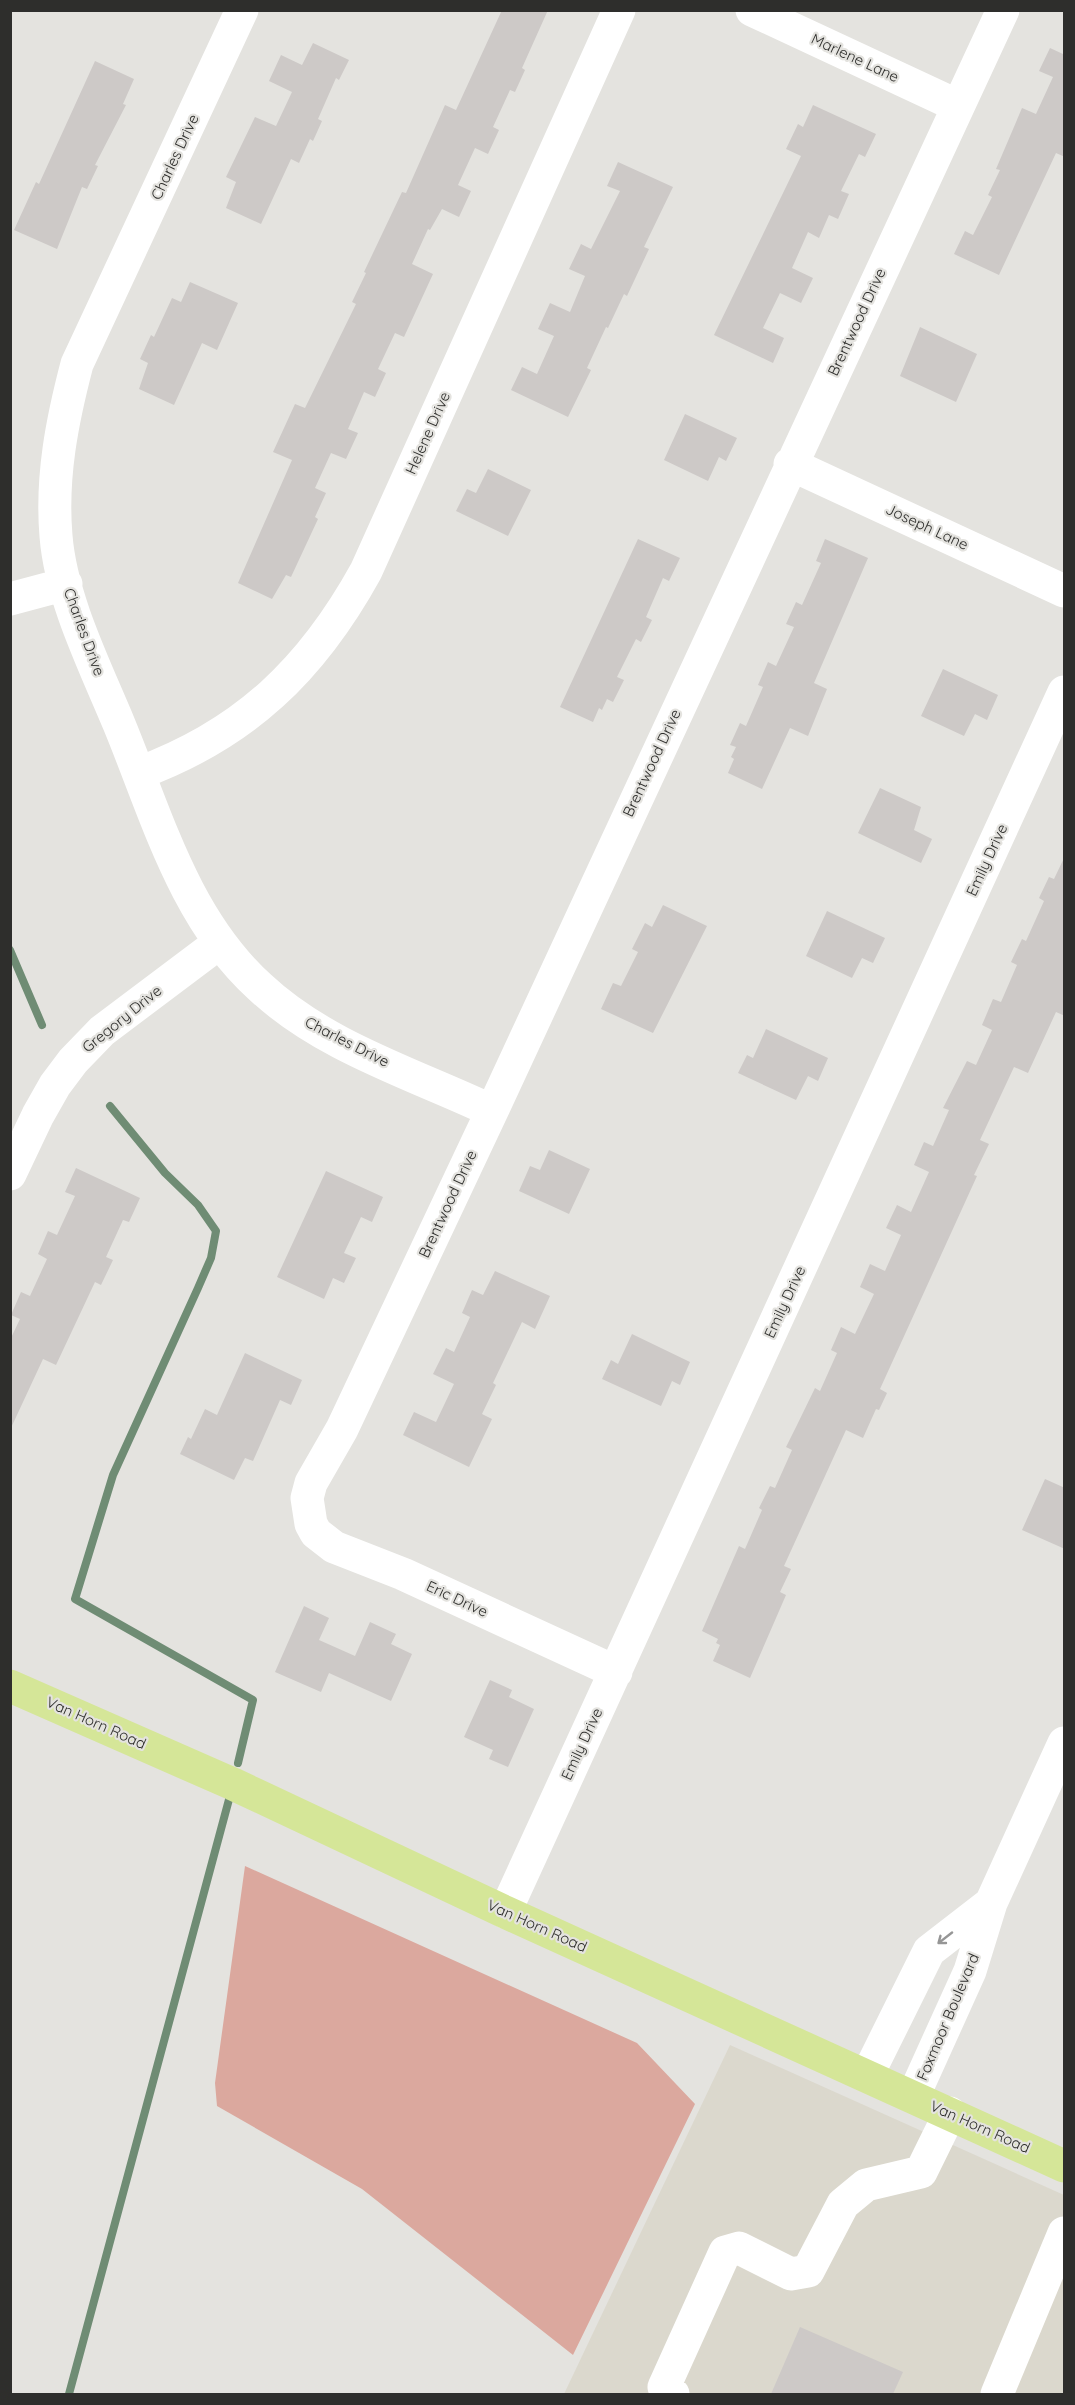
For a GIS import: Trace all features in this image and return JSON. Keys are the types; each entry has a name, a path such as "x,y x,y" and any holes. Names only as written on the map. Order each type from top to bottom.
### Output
{"main road":[{"name":"Van Horn Road","path":"10,1686 243,1789 505,1912 1065,2166"}],"street":[{"name":"Charles Drive","path":"242,10 77,364 62,421 54,497 56,539 66,584 80,628 180,875 219,943 260,988 308,1024 344,1044 492,1111"},
{"name":"Helene Drive","path":"139,773 222,733 261,705 303,665 353,594 366,571 619,10"},
{"name":"Marlene Lane","path":"752,10 958,106"},
{"name":"Brentwood Drive","path":"308,1516 307,1498 311,1484 342,1429 492,1111 790,464 1003,10"},
{"name":"Joseph Lane","path":"790,464 1065,591"},
{"path":"10,599 66,584"},
{"name":"Emily Drive","path":"505,1912 1065,692"},
{"name":"Gregory Drive","path":"10,1174 38,1115 55,1085 73,1061 102,1031 219,943"},
{"name":"Eric Drive","path":"308,1516 316,1533 334,1547 403,1574 616,1672"},
{"name":"Foxmoor Boulevard","path":"913,2097 970,1971 991,1902 1065,1743"},
{"name":"Foxmoor Boulevard","path":"867,2076 929,1951 991,1902"},
{"path":"659,2392 725,2252 739,2248 791,2274 808,2271 843,2204 866,2185 921,2172 950,2114"},
{"path":"998,2394 1065,2233"}],"shaded area":[{"path":"245,1866 637,2043 695,2104 573,2355 362,2189 217,2106 215,2083"},
{"path":"730,2045 1064,2195 1064,2394 564,2394"}],"building":[{"path":"502,10 548,10 522,68 525,70 515,92 510,90 493,127 499,130 488,154 475,148 458,185 471,191 459,217 442,209 430,230 428,229 412,264 433,274 404,337 395,333 378,369 386,373 375,397 364,392 348,429 358,433 346,459 331,453 315,488 326,493 315,517 318,519 291,577 286,575 272,599 238,583 292,460 273,452 295,404 305,408 356,304 352,302 366,273 364,272 402,192 406,193 445,105 456,110"},
{"path":"313,43 349,60 339,80 336,78 318,119 322,121 313,141 310,139 299,163 291,159 261,224 226,208 236,182 226,177 255,117 276,126 292,92 269,81 281,55 302,65"},
{"path":"1050,48 1063,54 1065,52 1065,157 1056,153 999,275 954,254 965,231 973,235 992,197 988,195 1000,170 996,169 1022,108 1036,114 1053,77 1039,71"},
{"path":"95,61 134,79 123,104 126,105 95,165 98,166 87,189 82,187 57,249 14,230 36,182 39,184"},
{"path":"813,105 876,134 865,157 859,154 841,191 849,194 838,219 829,215 819,238 808,232 792,268 813,278 801,303 780,293 763,328 784,338 773,363 714,335 801,156 786,149 798,124 803,127"},
{"path":"618,162 673,187 644,247 649,249 627,296 624,294 608,328 606,327 587,368 591,370 568,417 511,390 522,367 537,374 554,336 538,329 550,303 570,312 585,276 569,269 581,244 591,249 620,191 607,186"},
{"path":"190,282 238,303 217,350 202,343 174,405 139,389 148,363 140,359 151,335 154,337 172,298 181,302"},
{"path":"920,327 977,354 956,402 900,376"},
{"path":"685,414 737,438 726,461 719,457 708,481 664,460"},
{"path":"488,469 531,490 508,536 456,511 467,489 476,493"},
{"path":"638,539 680,558 669,581 663,578 646,617 652,620 641,642 636,639 617,677 624,680 613,702 607,699 602,710 599,708 593,722 560,707"},
{"path":"825,539 868,558 814,683 827,689 808,736 790,728 762,789 728,773 734,759 731,757 736,747 730,745 740,723 746,726 763,687 758,685 768,662 776,666 794,627 786,624 796,602 802,605 821,563 816,561"},
{"path":"943,669 998,695 987,720 975,714 964,736 921,716"},
{"path":"880,788 921,807 914,830 932,839 921,863 858,833"},
{"path":"1065,856 1065,1016 1056,1012 1028,1073 1014,1067 980,1140 989,1144 974,1175 977,1176 880,1389 887,1393 879,1410 876,1409 863,1438 846,1430 784,1566 791,1569 780,1592 786,1595 750,1678 713,1661 720,1645 716,1643 718,1639 702,1631 739,1546 745,1549 762,1510 759,1508 770,1486 775,1488 792,1450 786,1447 815,1388 820,1391 837,1353 831,1350 841,1327 855,1334 874,1294 860,1287 870,1264 885,1271 901,1235 886,1228 897,1205 911,1212 929,1172 914,1165 924,1142 933,1146 949,1110 943,1108 967,1061 976,1065 992,1030 982,1025 993,999 1001,1002 1017,965 1011,962 1022,939 1026,941 1044,901 1039,898 1049,877 1054,879"},
{"path":"663,905 707,926 653,1033 601,1009 613,983 621,986 638,952 632,949 645,923 652,927"},
{"path":"827,911 885,938 873,963 862,958 852,978 806,956"},
{"path":"766,1029 828,1058 818,1081 808,1076 796,1100 738,1073 747,1055 753,1058"},
{"path":"549,1150 590,1169 569,1214 519,1191 530,1166 540,1170"},
{"path":"76,1168 140,1198 129,1222 123,1220 106,1257 113,1260 101,1285 95,1282 56,1365 43,1359 10,1430 10,1340 20,1319 11,1315 21,1292 30,1296 47,1259 38,1254 48,1231 57,1235 75,1196 65,1192"},
{"path":"326,1171 383,1197 372,1222 361,1217 344,1253 356,1258 344,1283 333,1278 324,1299 277,1277"},
{"path":"495,1271 550,1296 535,1329 522,1322 493,1383 496,1385 482,1414 492,1419 469,1467 403,1435 414,1412 436,1422 454,1384 433,1374 446,1348 454,1352 470,1317 462,1313 472,1290 483,1295"},
{"path":"632,1334 690,1362 680,1385 672,1381 661,1406 602,1379 611,1360 618,1364"},
{"path":"245,1353 302,1380 291,1405 280,1400 253,1461 245,1458 234,1480 180,1454 188,1437 191,1439 205,1409 217,1415"},
{"path":"1045,1479 1065,1488 1065,1549 1022,1530"},
{"path":"304,1606 329,1618 319,1640 355,1656 370,1622 396,1634 391,1644 412,1654 391,1701 329,1673 321,1692 275,1672"},
{"path":"490,1680 512,1690 509,1697 534,1709 508,1767 489,1759 493,1750 464,1737"},
{"path":"800,2327 903,2372 893,2394 771,2394"}],"waterway":[{"path":"10,950 42,1025"},
{"path":"110,1106 165,1173 198,1205 216,1231 211,1258 113,1475 75,1599 253,1700 238,1763"},
{"path":"69,2394 231,1792"}]}
